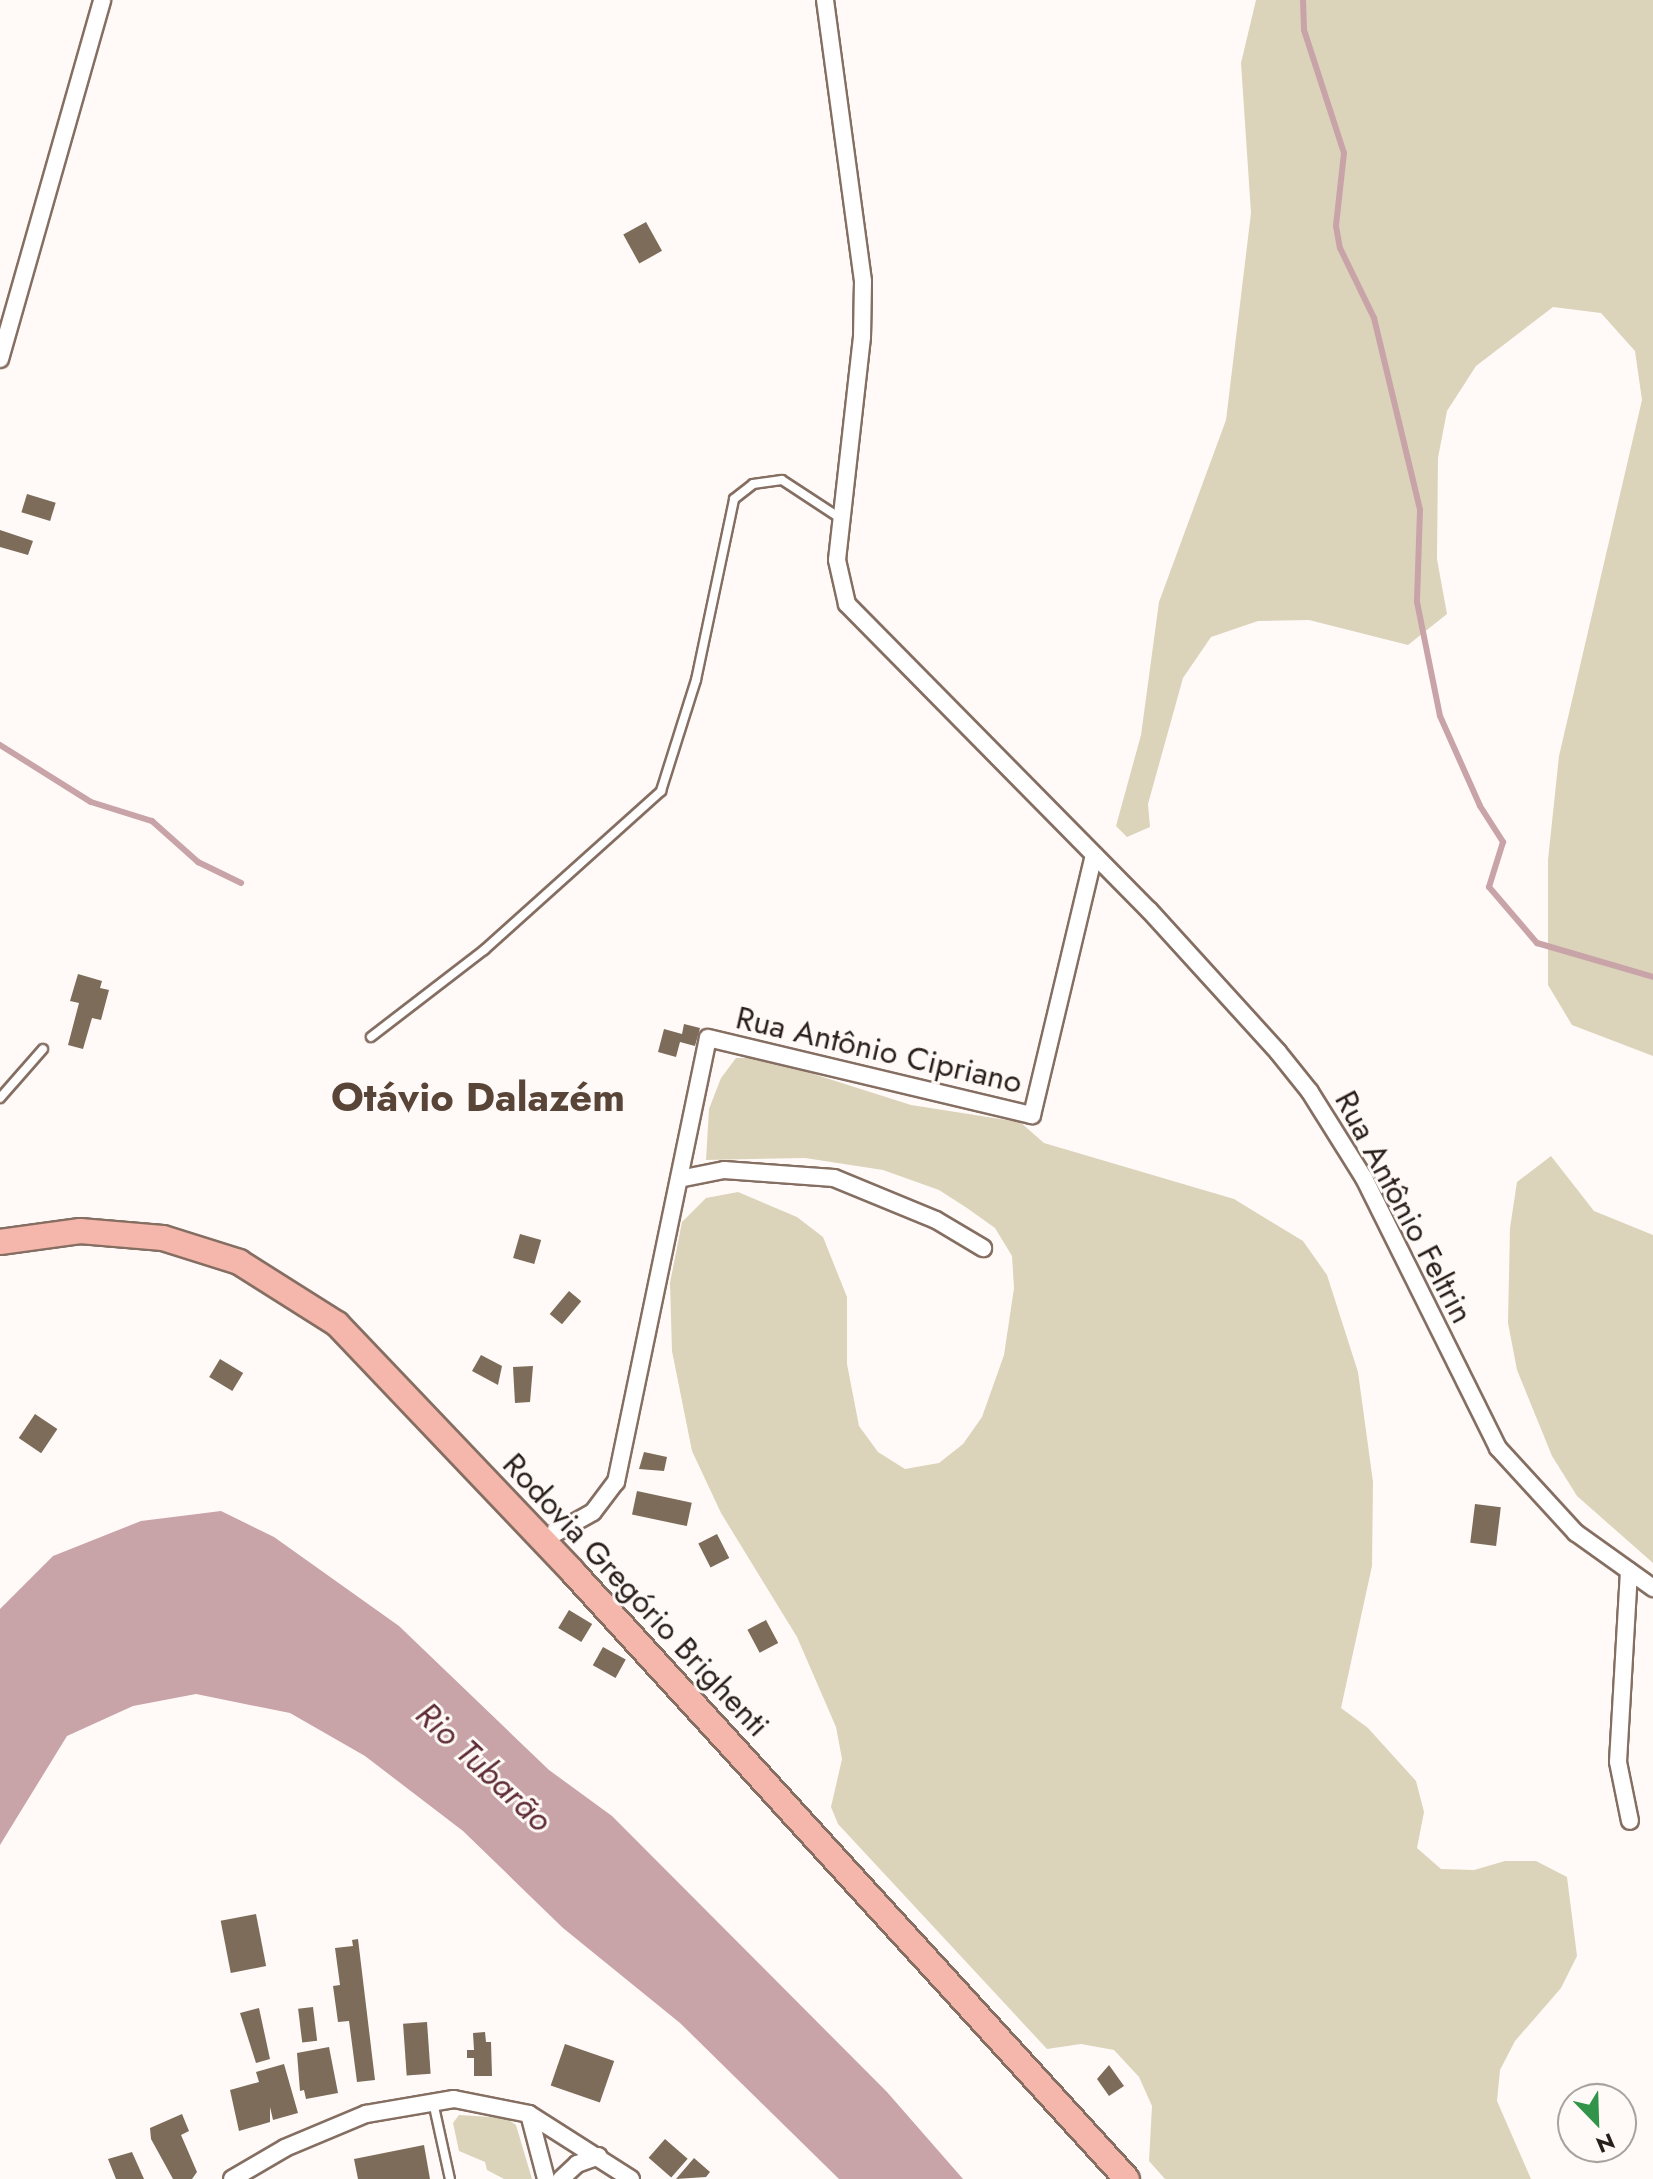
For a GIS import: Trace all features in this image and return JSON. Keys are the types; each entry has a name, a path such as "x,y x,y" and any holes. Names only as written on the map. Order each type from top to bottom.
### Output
{"main road":[{"name":"Rodovia Gregório Brighenti","path":"0,1242 80,1231 163,1238 239,1262 275,1280 366,1350 1127,2179"}],"street":[{"path":"0,359 102,0"},
{"name":"Rua Antônio Feltrin","path":"825,0 863,281 862,337 840,518 840,584 858,621 1169,931 1310,1092 1364,1178 1498,1448 1550,1510 1653,1588"},
{"name":"Rua Antônio Cipriano","path":"543,1540 593,1512 616,1482 708,1038 1032,1115 1094,855"},
{"path":"679,1179 724,1170 834,1178 936,1220 983,1248"},
{"path":"1629,1571 1618,1762 1630,1821"},
{"path":"232,2179 327,2129 366,2114 433,2101 479,2101 529,2114 631,2179"},
{"path":"529,2114 546,2179"},
{"path":"561,2179 577,2164 599,2156"}],"lane":[{"path":"371,1037 484,950 661,791 696,680 734,499 753,484 782,480 840,518"},
{"path":"0,1098 43,1049"},
{"path":"433,2101 451,2178"}],"shaded area":[{"path":"1256,0 1653,0 1653,1056 1572,1025 1548,985 1548,860 1559,756 1642,400 1635,351 1601,313 1553,307 1476,366 1447,411 1438,458 1437,559 1447,614 1408,645 1309,620 1258,621 1211,637 1183,678 1148,804 1150,827 1127,837 1116,826 1141,735 1159,602 1226,420 1251,213 1241,63"},
{"path":"736,1058 763,1058 911,1105 1020,1122 1044,1143 1234,1199 1303,1241 1327,1275 1358,1372 1373,1482 1372,1566 1341,1708 1368,1728 1416,1781 1424,1812 1417,1848 1441,1869 1474,1870 1505,1861 1536,1861 1567,1877 1577,1956 1561,1988 1515,2041 1500,2070 1497,2101 1531,2179 1165,2179 1149,2161 1152,2106 1139,2077 1114,2050 1081,2044 1047,2049 838,1824 831,1807 842,1759 836,1727 797,1637 721,1513 692,1451 672,1351 670,1283 682,1222 706,1198 738,1192 797,1217 823,1237 847,1297 847,1364 859,1426 878,1452 905,1469 939,1463 963,1444 982,1417 1004,1355 1014,1288 1012,1256 995,1228 967,1208 939,1190 883,1170 805,1158 706,1160 709,1109 721,1078"},
{"path":"1551,1156 1594,1211 1653,1235 1653,1563 1577,1496 1552,1456 1517,1370 1508,1323 1510,1228 1517,1182"},
{"path":"459,2115 506,2118 516,2125 532,2179 504,2179 487,2170 485,2162 459,2151 453,2123"}],"water":[{"name":"Rio Tubarão","path":"221,1511 274,1537 399,1626 549,1770 612,1816 887,2092 963,2179 839,2179 680,2023 563,1928 463,1831 365,1756 290,1713 196,1694 133,1706 67,1736 0,1845 0,1609 53,1556 141,1521"}],"building":[{"path":"646,222 662,251 639,263 623,235"},
{"path":"27,494 56,503 50,521 21,512"},
{"path":"0,530 33,541 28,555 0,547"},
{"path":"78,974 102,981 100,988 109,990 101,1020 92,1018 83,1049 68,1045 79,1003 70,1001"},
{"path":"684,1024 700,1028 695,1046 680,1042 676,1057 658,1052 664,1029 682,1034"},
{"path":"520,1234 541,1240 534,1264 513,1258"},
{"path":"569,1291 581,1301 562,1324 550,1314"},
{"path":"481,1355 502,1366 498,1385 472,1371"},
{"path":"220,1359 243,1373 232,1391 209,1377"},
{"path":"533,1366 530,1402 515,1403 513,1367"},
{"path":"35,1414 57,1429 41,1453 19,1438"},
{"path":"644,1452 667,1457 664,1471 639,1469"},
{"path":"637,1491 692,1503 687,1526 632,1514"},
{"path":"1475,1504 1501,1507 1496,1546 1470,1543"},
{"path":"717,1534 729,1558 711,1568 698,1544"},
{"path":"569,1610 592,1624 581,1642 558,1628"},
{"path":"766,1620 778,1643 760,1653 747,1630"},
{"path":"603,1647 626,1660 616,1678 593,1665"},
{"path":"256,1914 266,1966 231,1973 221,1921"},
{"path":"358,1939 375,2080 357,2082 349,2021 338,2022 333,1986 340,1985 335,1948 353,1946 352,1940"},
{"path":"313,2007 317,2041 302,2043 298,2009"},
{"path":"259,2008 270,2059 256,2063 240,2013"},
{"path":"427,2022 431,2074 407,2076 403,2024"},
{"path":"485,2032 486,2042 491,2042 492,2076 474,2076 474,2058 467,2058 467,2050 474,2050 473,2033"},
{"path":"565,2044 614,2061 600,2103 551,2086"},
{"path":"329,2047 338,2093 306,2099 304,2090 300,2091 297,2053"},
{"path":"284,2064 298,2113 273,2120 270,2107 270,2122 239,2131 230,2090 259,2082 256,2072"},
{"path":"1109,2065 1124,2086 1109,2096 1097,2079"},
{"path":"182,2114 189,2131 181,2135 197,2172 192,2179 173,2179 151,2139 150,2128"},
{"path":"665,2139 688,2159 671,2178 649,2158"},
{"path":"424,2145 430,2179 358,2179 354,2159"},
{"path":"132,2152 144,2179 116,2179 108,2159"},
{"path":"694,2158 710,2172 706,2177 676,2179"}],"waterway":[{"path":"1303,0 1304,30 1344,153 1336,226 1340,248 1374,318 1420,510 1417,602 1440,716 1480,806 1503,842 1489,887 1537,943 1653,977"},
{"path":"0,745 91,802 152,821 198,862 241,883"}],"district":[{"name":"Otávio Dalazém","path":"478,1097"}]}
